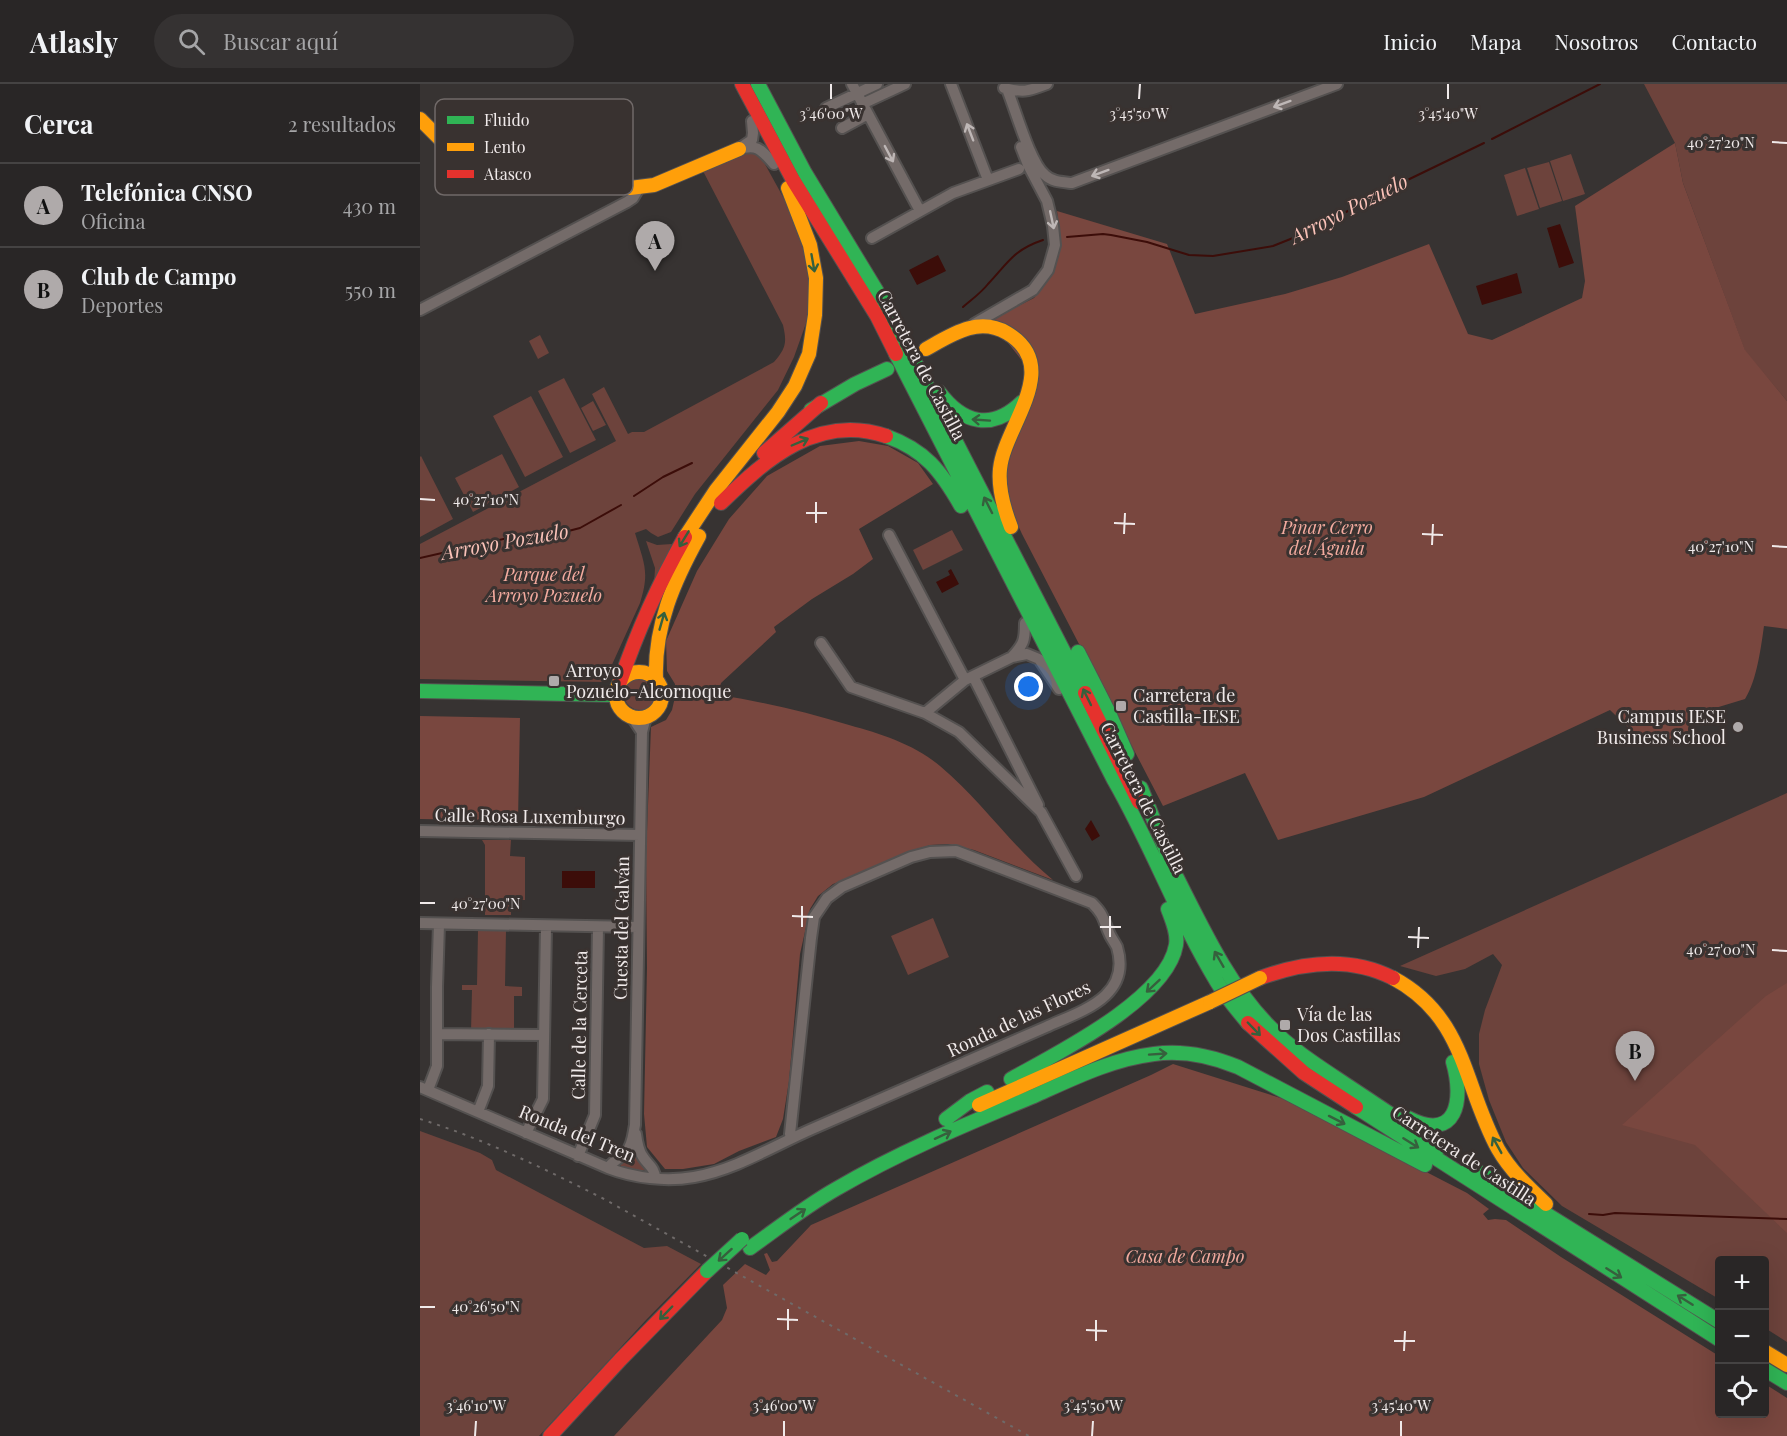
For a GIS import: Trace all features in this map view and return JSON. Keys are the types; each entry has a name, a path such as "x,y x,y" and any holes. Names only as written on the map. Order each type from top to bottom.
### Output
{"main road":[{"path":"732,84 774,164 870,322 993,566"},
{"name":"Carretera de Castilla","path":"742,84 793,180 877,316 1134,815 1202,958 1230,1001 1251,1028 1304,1073 1715,1337"},
{"name":"Carretera de Castilla","path":"758,84 805,173 887,308 1065,652 1200,926 1224,968 1243,995 1276,1033 1309,1060 1401,1122 1715,1319"},
{"path":"765,84 840,216 869,278"},
{"path":"422,126 435,137"},
{"path":"633,187 665,181 739,149"},
{"path":"618,688 625,676 638,671 644,672 656,679 660,685 662,699 657,710 639,717 625,713 620,708 618,688 628,655 685,536 719,497 778,412 795,386 809,354 815,315 816,278 810,245 788,188"},
{"path":"887,308 915,345 945,402 966,417 976,421 999,419 1016,410 1029,393"},
{"path":"926,348 976,326 1002,330 1016,339 1027,352 1031,375 1029,393 1009,436 1001,460 999,486 1001,501 1014,534 1117,729 1178,881"},
{"path":"656,679 655,661 658,639 674,587 719,497 785,433 821,403 887,369"},
{"path":"719,497 794,443 824,432 846,430 877,433 901,442 918,452 940,472 954,492 1059,689 1072,711 1089,731"},
{"path":"420,691 618,688"},
{"path":"946,1119 970,1101 1068,1047 1135,1002 1165,974 1173,959 1176,946 1169,912 1114,780"},
{"path":"746,1243 844,1184 890,1160 1301,965 1353,964 1395,978 1413,989 1440,1017 1458,1049 1494,1142 1514,1174 1550,1207 1650,1278"},
{"path":"1262,983 1327,971 1377,978 1393,986 1420,1007 1442,1036 1456,1072 1459,1091 1456,1106 1450,1118 1440,1125 1428,1126 1409,1119 1337,1071 1309,1060"},
{"path":"550,1436 620,1360 792,1203 838,1174 946,1119 1212,1006"},
{"path":"1004,1107 1129,1058 1164,1054 1204,1056 1238,1067 1266,1080 1465,1186 1532,1227 1564,1242"},
{"path":"567,1436 712,1275"},
{"path":"1769,1354 1787,1365"},
{"path":"1769,1372 1787,1383"}],"street":[{"path":"826,108 854,88 878,84"},
{"path":"842,128 865,109 905,84"},
{"path":"951,84 988,180"},
{"path":"1002,87 1016,92 1026,92 1047,84"},
{"path":"1002,87 1039,170 1051,180 1072,183 1337,84"},
{"path":"968,328 1033,290 1048,270 1055,245 1047,201 1028,165 1002,87"},
{"path":"854,88 920,211"},
{"path":"739,149 752,140 752,122"},
{"path":"739,149 754,147 762,151 774,164"},
{"path":"872,238 953,193 1019,169"},
{"path":"420,310 627,202 633,198 639,188"},
{"path":"889,535 1076,876"},
{"path":"1012,657 1022,646 1025,638 1025,623"},
{"path":"821,644 851,687 925,713 959,732 1041,812"},
{"path":"925,713 969,678 1012,657 1027,654 1039,659 1059,689"},
{"name":"Cuesta del Galván","path":"608,1168 628,1150 633,1140 635,1125 642,732 639,717"},
{"name":"Calle Rosa Luxemburgo","path":"420,831 640,835"},
{"name":"Ronda de las Flores","path":"956,851 1092,903 1102,913 1116,947 1119,963 1116,984 1106,996 1085,1009 1046,1027 792,1138 790,1134 814,917 827,898 842,887 930,852 956,851"},
{"path":"420,923 638,927"},
{"path":"424,1088 437,1066 439,924"},
{"path":"526,1133 543,1099 546,926"},
{"name":"Calle de la Cerceta","path":"578,1156 595,1115 598,927"},
{"path":"436,1034 544,1035"},
{"path":"478,1112 488,1086 489,1034"},
{"name":"Ronda del Tren","path":"424,1088 578,1156 629,1175 688,1178 724,1169 792,1138"},
{"name":"Cuesta del Galván","path":"635,1125 639,1150 654,1169 655,1178"}],"green space":[{"path":"1644,84 1787,84 1787,401 1745,351 1683,183 1675,143"},
{"name":"Pinar Cerro del Águila","path":"1675,143 1683,183 1745,350 1787,401 1787,629 1764,626 1755,673 1745,699 1689,716 1688,738 1642,741 1610,710 1424,797 1278,840 1245,773 1163,806 1006,499 1003,476 1038,381 990,320 1034,298 1053,274 1061,242 1057,211 1167,244 1195,314 1285,294 1342,277 1429,244 1468,334 1492,340 1582,298 1585,281 1575,206"},
{"name":"Parque del Arroyo Pozuelo","path":"753,151 761,157 799,226 807,256 810,312 794,357 778,390 695,494 671,532 658,537 646,529 635,533 645,568 645,583 640,603 605,680 603,682 420,679 420,544 616,441 592,394 604,387 628,434 644,432 774,362 781,353 785,341 783,325 703,171 745,152"},
{"path":"1571,154 1585,194 1563,201 1550,161"},
{"path":"1549,162 1562,201 1540,208 1527,168"},
{"path":"1525,168 1539,209 1517,216 1504,175"},
{"path":"540,335 549,353 538,359 529,341"},
{"path":"564,378 596,440 570,453 538,391"},
{"path":"531,396 563,457 525,477 493,416"},
{"path":"593,401 606,425 593,431 581,408"},
{"path":"859,441 888,446 918,463 933,484 859,529 873,559 774,627 776,632 721,683 719,695 769,704 833,720 885,736 930,758 955,780 1024,853 1053,880 974,850 948,844 930,845 833,884 818,896 810,909 800,954 789,1081 783,1119 776,1137 739,1151 714,1164 683,1169 665,1169 647,1147 644,1114 647,968 646,857 651,727 666,720 672,710 675,697 675,684 667,671 666,641 697,571 729,519 767,476 820,446"},
{"path":"502,454 519,487 473,512 455,478"},
{"path":"420,457 453,519 420,537"},
{"path":"952,530 963,550 923,570 913,550"},
{"path":"646,541 657,545 672,544 654,585 655,568"},
{"path":"640,678 651,683 656,694 651,705 640,710 629,705 624,694 629,683"},
{"path":"420,716 520,718 518,821 420,819"},
{"path":"1787,793 1787,1342 1769,1331 1769,1256 1715,1256 1715,1297 1562,1206 1523,1168 1506,1142 1489,1100 1479,1064 1479,1034 1485,1010 1502,965 1493,954 1465,969 1436,976 1400,966"},
{"path":"482,840 511,840 510,856 525,857 525,900 511,900 511,915 485,915 485,845"},
{"path":"933,918 949,957 908,975 891,936"},
{"path":"478,930 506,930 505,986 522,987 522,996 514,996 514,1032 471,1032 472,990 462,990 462,985 477,985"},
{"path":"1787,983 1787,1233 1695,1145 1622,1125 1766,996"},
{"name":"Casa de Campo","path":"1173,1064 1287,1100 1467,1193 1489,1209 1483,1214 1488,1220 1506,1220 1715,1353 1715,1418 1769,1418 1769,1387 1787,1398 1787,1436 614,1436 722,1320 727,1308 723,1285 745,1264 766,1275 770,1270 764,1254 767,1253 772,1262 777,1261 811,1225"},
{"path":"420,1131 480,1153 492,1160 496,1170 644,1248 667,1246 701,1264 539,1436 420,1436"},
{"path":"634,1154 645,1170 639,1171 621,1166 620,1164"}],"shaded area":[{"path":"1560,224 1574,263 1559,268 1547,228"},
{"path":"938,255 946,271 917,285 909,270"},
{"path":"1517,273 1522,293 1482,305 1476,286"},
{"path":"951,569 959,584 942,593 936,582 950,575 948,571"},
{"path":"1091,820 1100,836 1092,841 1085,829"},
{"path":"562,871 595,871 595,888 562,888"}],"waterway":[{"name":"Arroyo Pozuelo","path":"1492,139 1600,84"},
{"name":"Arroyo Pozuelo","path":"1067,237 1111,235 1147,242 1189,255 1213,256 1273,246 1328,224 1393,187 1484,143"},
{"name":"Arroyo Pozuelo","path":"963,307 1006,263 1025,248 1043,240"},
{"name":"Arroyo Pozuelo","path":"634,496 663,477 692,463"},
{"name":"Arroyo Pozuelo","path":"420,558 517,536 553,535 580,528 621,505"},
{"path":"1589,1214 1787,1219"}],"railway":[{"path":"420,1119 491,1145 604,1199 1029,1436"}],"traffic: fast":[{"path":"758,84 805,173 887,308 1085,693"},
{"path":"896,354 1141,830 1203,958 1220,988 1248,1023"},
{"path":"811,410 855,384 887,369"},
{"path":"939,392 958,411 978,420 1000,417 1022,402"},
{"path":"886,436 911,448 931,463 961,506"},
{"path":"1078,652 1127,754"},
{"path":"420,691 616,695"},
{"path":"1141,788 1178,881"},
{"path":"1177,878 1229,974 1254,1010 1269,1026 1315,1064 1441,1147"},
{"path":"1011,1079 1107,1023 1132,1005 1153,985 1168,965 1176,945 1175,931 1168,909"},
{"path":"750,1248 825,1196 909,1151 1092,1070 1123,1060 1154,1054 1197,1055 1238,1067 1425,1165"},
{"path":"1408,1118 1424,1124 1437,1125 1447,1121 1453,1114 1458,1090 1453,1062"},
{"path":"946,1119 970,1101 987,1092"},
{"path":"1356,1107 1715,1337"},
{"path":"1469,1166 1715,1319"},
{"path":"707,1271 742,1239"},
{"path":"1769,1372 1787,1383"}],"traffic: slow":[{"path":"420,119 435,134"},
{"path":"633,188 654,185 739,149"},
{"path":"685,537 716,490 778,412 795,386 809,354 815,315 816,278 810,245 788,188"},
{"path":"926,349 965,329 986,326 1007,333 1023,347 1031,363 1031,380 1026,398 1004,452 1000,469 1002,499 1011,527"},
{"path":"656,679 658,641 667,605 681,570 699,536"},
{"path":"639,672 655,679 662,695 655,711 639,718 623,711 616,695 623,679 639,672"},
{"path":"1210,1002 1260,978"},
{"path":"1393,978 1417,994 1435,1012 1449,1032 1498,1149 1526,1185 1546,1204"},
{"path":"979,1105 1210,1002"},
{"path":"1769,1354 1787,1365"}],"traffic: jam":[{"path":"742,84 793,180 877,316 896,354"},
{"path":"764,453 821,403"},
{"path":"721,503 775,456 816,435 861,430 886,436"},
{"path":"620,682 649,608 685,537"},
{"path":"1085,693 1139,802"},
{"path":"1260,978 1293,968 1326,964 1360,966 1393,978"},
{"path":"1248,1023 1304,1073 1356,1107"},
{"path":"550,1436 707,1271"}],"place":[{"name":"Telefónica CNSO","path":"655,271"},
{"name":"Arroyo Pozuelo-Alcornoque","path":"554,681"},
{"name":"Carretera de Castilla-IESE","path":"1121,706"},
{"name":"Campus IESE Business School","path":"1738,727"},
{"name":"Vía de las Dos Castillas","path":"1285,1025"},
{"name":"Club de Campo","path":"1635,1081"}]}
